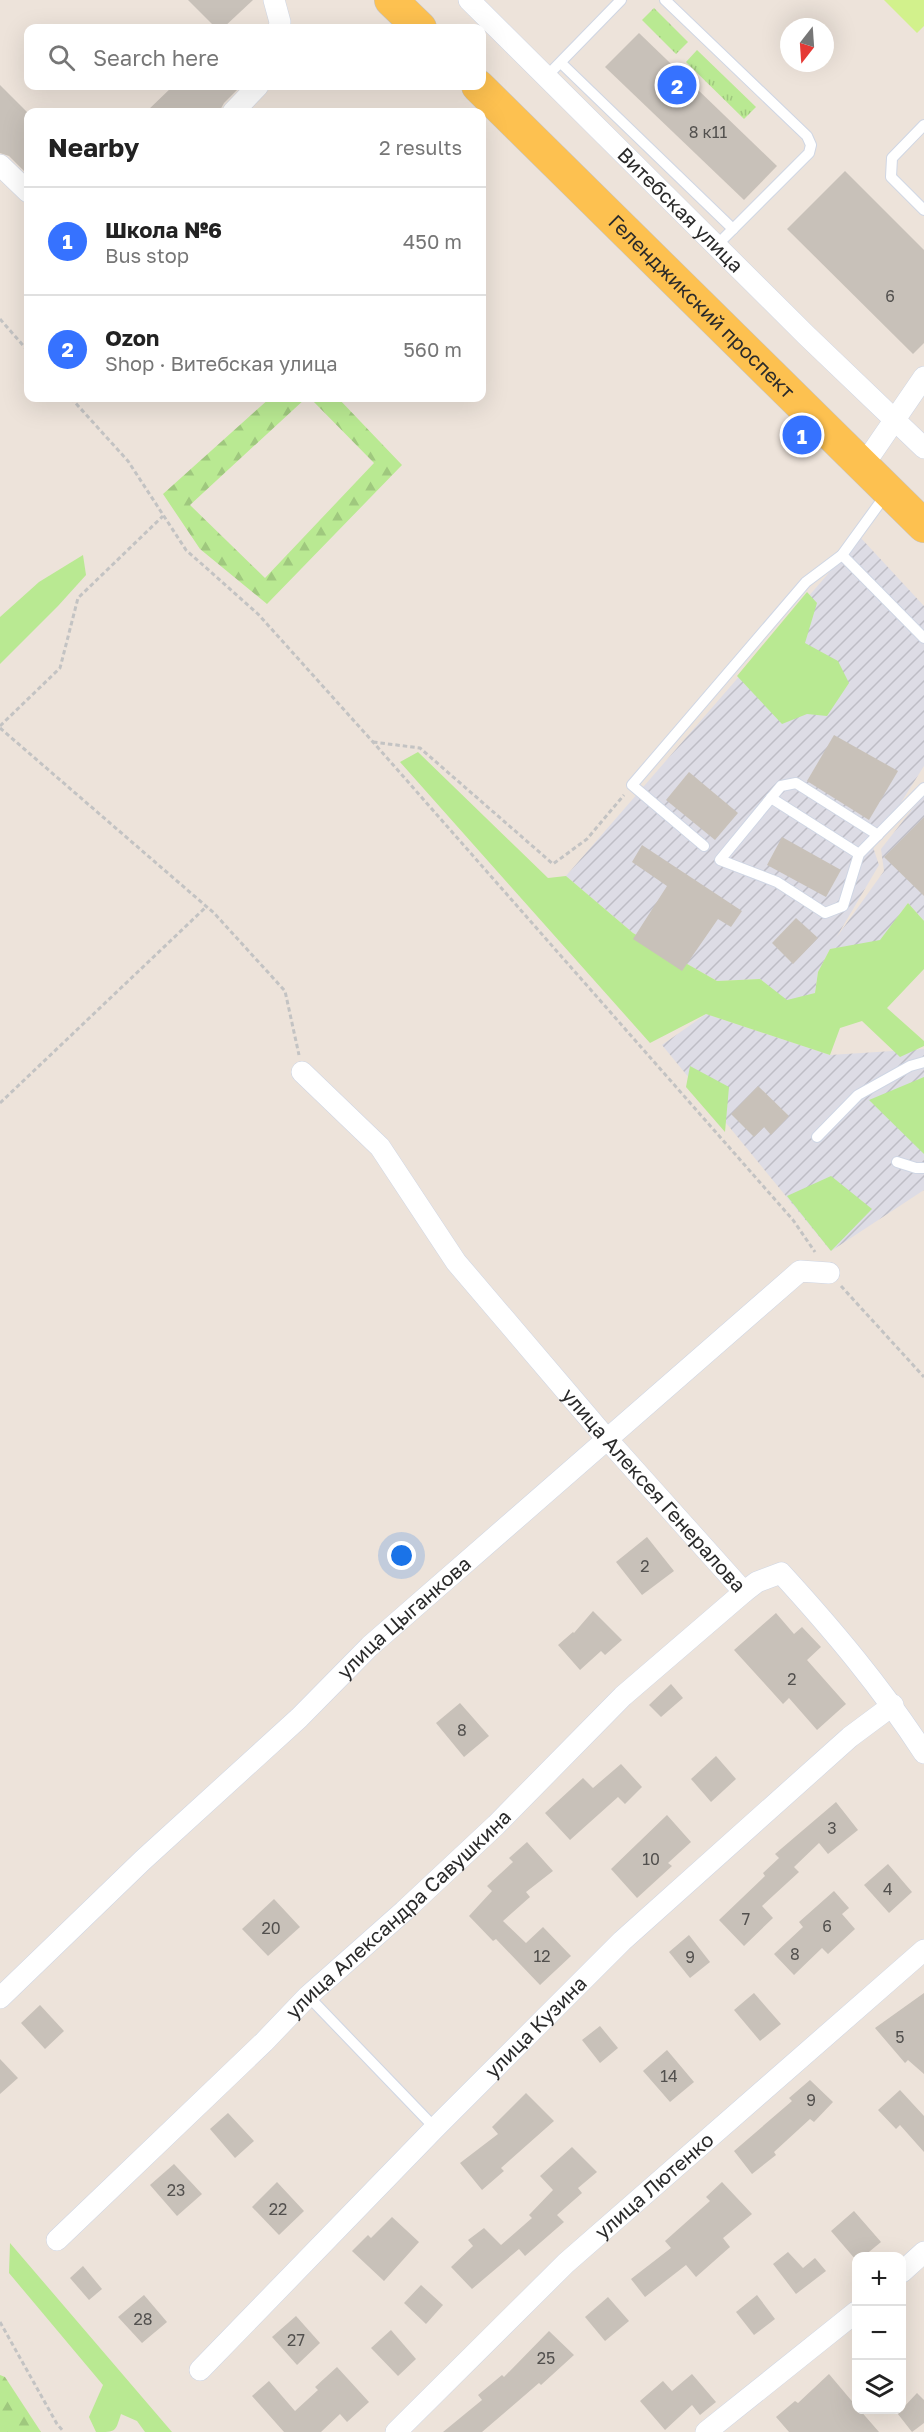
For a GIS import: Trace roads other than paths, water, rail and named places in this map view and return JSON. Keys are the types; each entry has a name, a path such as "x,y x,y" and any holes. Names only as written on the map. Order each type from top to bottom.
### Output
{"main road":[{"path":"391,0 416,24"},
{"name":"Геленджикский проспект","path":"482,90 924,526"}],"street":[{"path":"274,0 280,24"},
{"name":"Витебская улица","path":"469,0 554,70 716,246 924,448"},
{"path":"237,108 254,90"},
{"path":"0,165 24,188"},
{"path":"863,466 924,377"},
{"name":"улица Алексея Генералова","path":"302,1072 380,1148 456,1262 606,1438 744,1592 757,1582 781,1573 844,1642 893,1705 924,1753"},
{"name":"улица Цыганкова","path":"0,1998 143,1860 299,1718 370,1646 606,1438 800,1271 829,1273"},
{"name":"улица Александра Савушкина","path":"57,2240 264,2042 308,1996 404,1911 495,1825 623,1696 744,1592"},
{"name":"улица Кузина","path":"200,2370 435,2128 622,1941 850,1737 893,1705"},
{"name":"улица Лютенко","path":"396,2432 566,2263 924,1950"},
{"path":"906,2269 924,2253"},
{"path":"706,2432 852,2315"}],"lane":[{"path":"621,0 554,70 733,229"},
{"path":"665,0 807,136 812,145 809,153 716,246"},
{"path":"924,125 892,158 891,177 924,210"},
{"path":"704,846 633,785 806,582 842,555 888,491"},
{"path":"842,555 924,638"},
{"path":"878,835 796,783 781,786 720,860 777,882 825,912 843,906 859,854 878,835 924,788"},
{"path":"771,798 859,854"},
{"path":"817,1137 858,1095 910,1066 924,1062"},
{"path":"897,1162 924,1168"},
{"path":"308,1996 435,2128"}],"place":[{"name":"Ozon","path":"677,85"},
{"name":"Школа №6","path":"802,435"}]}
